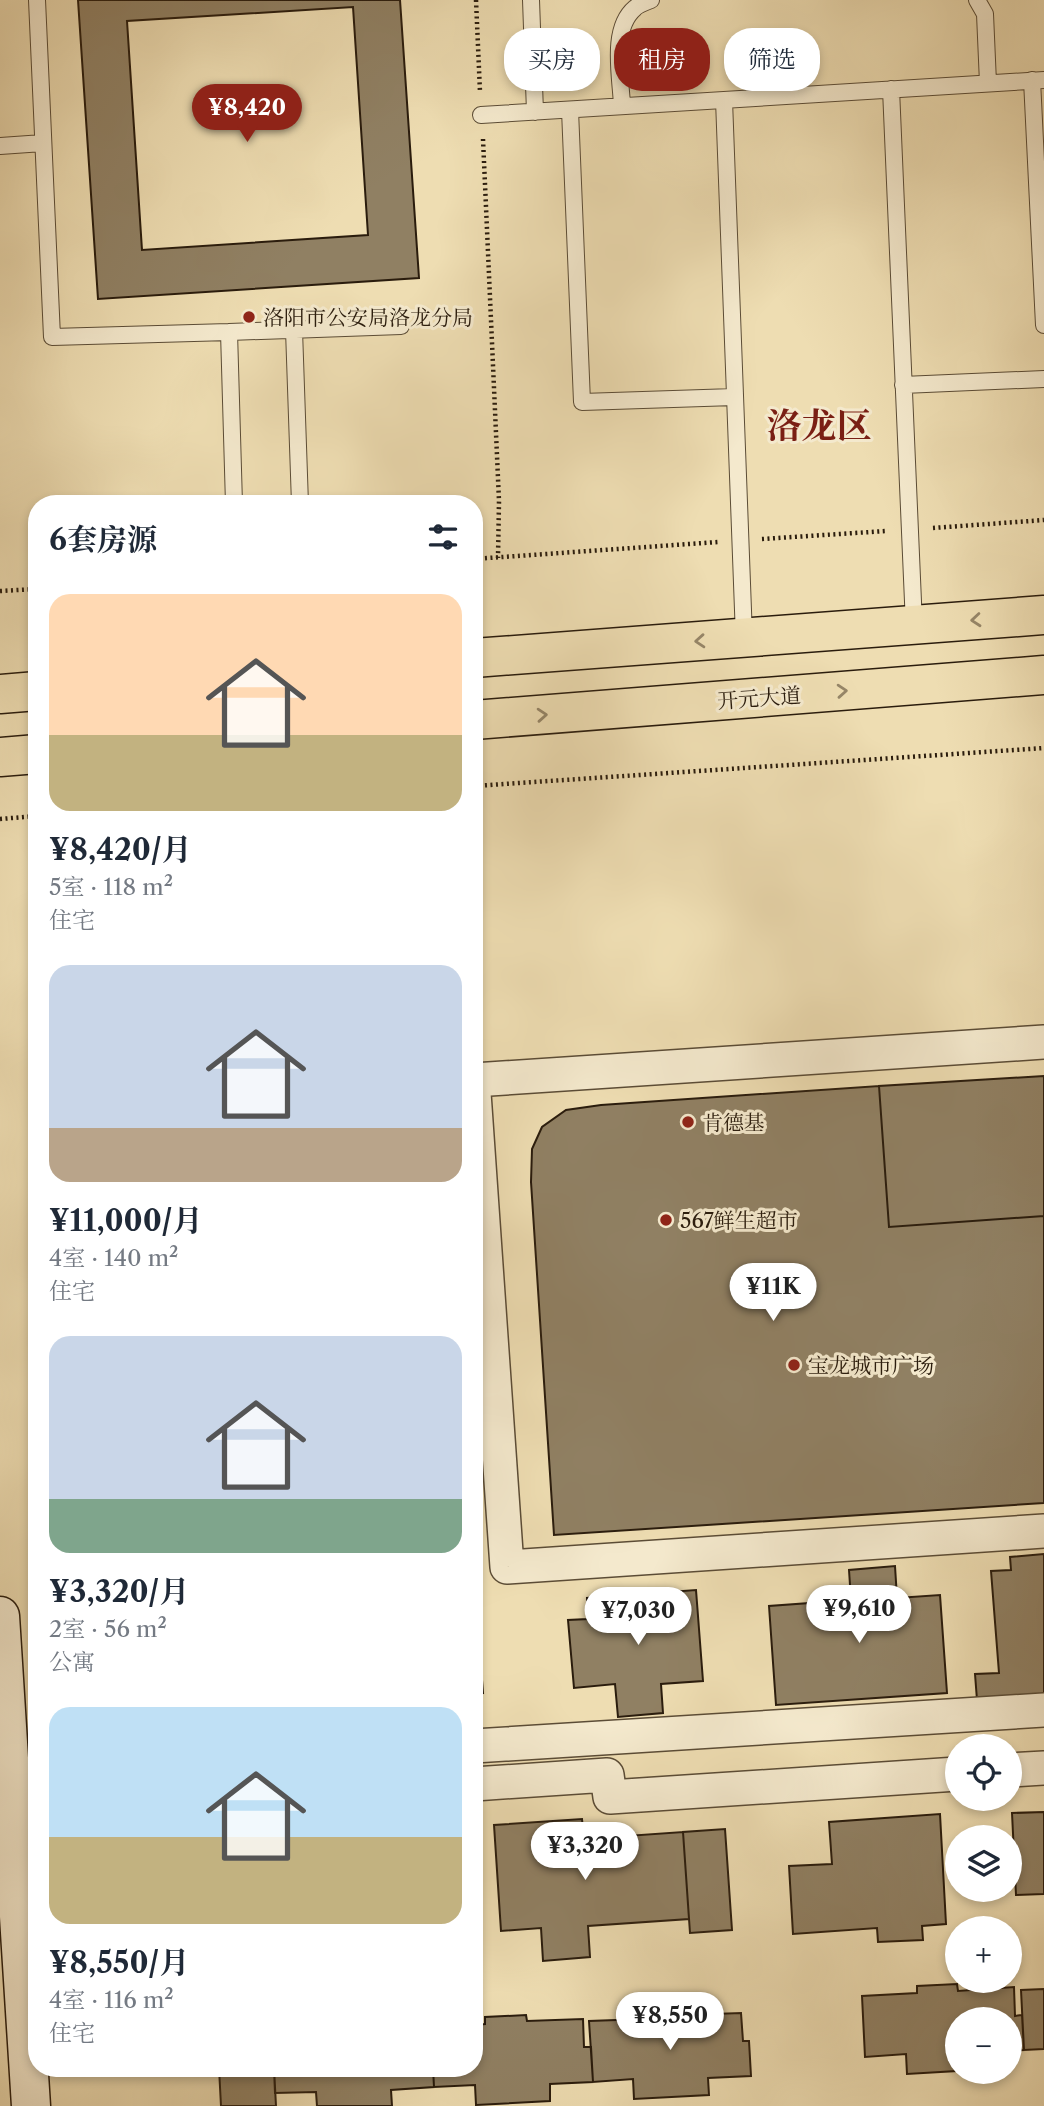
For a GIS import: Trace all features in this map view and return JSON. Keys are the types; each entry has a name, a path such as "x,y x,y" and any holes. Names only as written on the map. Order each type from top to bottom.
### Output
{"main road":[{"path":"483,657 1044,615"},
{"name":"开元大道","path":"483,719 1044,675"},
{"path":"0,694 28,692"},
{"path":"0,757 28,755"},
{"path":"0,1616 28,2059"},
{"path":"29,2077 31,2106"}],"street":[{"path":"483,1079 1044,1042"},
{"path":"483,1226 506,1567 1044,1531"},
{"path":"483,1745 1044,1710"},
{"path":"1022,1769 1044,1768"},
{"path":"483,1783 607,1775 610,1797 945,1775"}],"lane":[{"path":"37,0 52,337 401,326"},
{"path":"531,0 535,112"},
{"path":"622,106 620,43 624,23 635,7 651,0"},
{"path":"977,0 985,14 988,83"},
{"path":"481,115 1038,80 1044,325"},
{"path":"891,89 914,625"},
{"path":"724,100 744,637"},
{"path":"570,110 582,402 734,397"},
{"path":"0,146 43,143"},
{"path":"294,330 300,495"},
{"path":"229,332 234,495"},
{"path":"903,385 1044,379"}],"path":[{"path":"476,0 499,501 498,558"},
{"path":"0,591 28,589"},
{"path":"483,785 1044,748"},
{"path":"0,819 28,817"}],"building":[{"path":"78,0 400,0 419,278 98,299","holes":["353,7 368,235 142,250 127,21"]},
{"path":"1044,1076 1044,1216 889,1227 879,1086"},
{"name":"宝龙城市广场","path":"879,1086 889,1227 1044,1216 1044,1503 554,1535 531,1182 532,1149 542,1127 566,1110 601,1105"},
{"path":"1044,1554 1044,1694 977,1700 975,1674 999,1673 991,1571 1011,1570 1010,1557"},
{"path":"895,1566 897,1598 940,1595 947,1693 776,1705 769,1606 851,1600 849,1570"},
{"path":"696,1590 703,1681 661,1684 663,1713 618,1717 615,1684 574,1688 568,1620 588,1619 587,1598"},
{"path":"1044,1812 1044,1894 1022,1895 1022,1825 1013,1825 1012,1813"},
{"path":"940,1814 945,1924 922,1926 923,1940 878,1942 877,1928 793,1934 789,1866 832,1864 829,1822"},
{"path":"582,1819 584,1839 683,1832 689,1919 588,1926 590,1957 543,1961 541,1928 501,1931 494,1825"},
{"path":"725,1829 732,1930 690,1933 683,1832"},
{"path":"945,1985 945,1993 1014,1993 1015,2007 945,2007 945,2072 907,2074 906,2054 865,2057 862,1996 917,1993 917,1986"},
{"path":"1044,1989 1044,2049 1024,2050 1022,1990"},
{"path":"685,2009 685,2015 741,2013 743,2041 749,2041 751,2076 708,2078 709,2095 634,2099 633,2079 593,2082 589,2021 644,2019 644,2011"},
{"path":"526,2015 527,2021 583,2019 584,2047 591,2047 593,2082 550,2084 550,2101 476,2105 475,2085 434,2087 433,2077 483,2077 485,2017"},
{"path":"1022,2015 1024,2050 1022,2050"},
{"path":"219,2077 274,2077 276,2106 221,2106"},
{"path":"274,2077 433,2077 434,2087 391,2090 392,2106 317,2106 316,2092 275,2093"}],"place":[{"name":"洛阳市公安局洛龙分局","path":"249,317"},
{"name":"肯德基","path":"688,1122"},
{"name":"567鲜生超市","path":"666,1220"},
{"name":"宝龙城市广场","path":"794,1365"}],"district":[{"name":"洛龙区","path":"819,425"}]}
